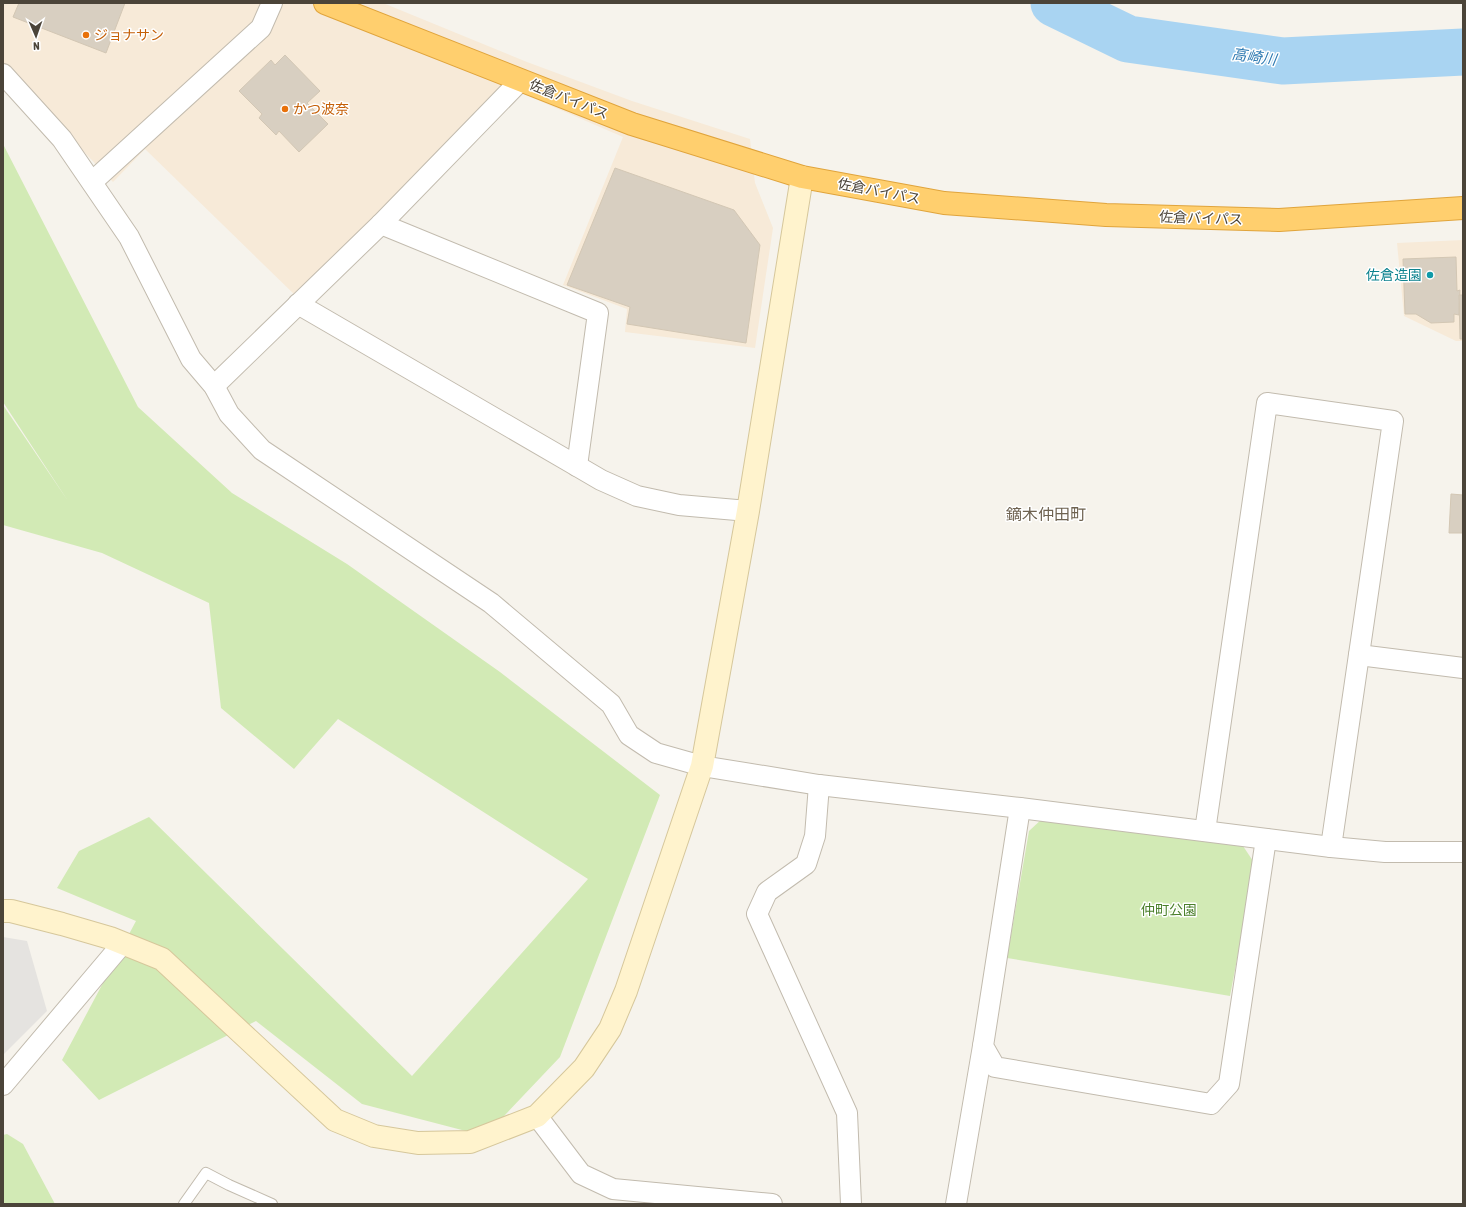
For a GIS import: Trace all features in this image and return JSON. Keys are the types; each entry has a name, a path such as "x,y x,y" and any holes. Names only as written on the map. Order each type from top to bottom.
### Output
{"highway":[{"name":"佐倉バイパス","path":"325,3 632,124 802,177 944,203 1106,215 1279,220 1463,208"}],"street":[{"path":"92,182 261,28 272,3"},
{"path":"3,74 62,139 92,182 129,237 191,359 214,386 229,414 262,450 491,603 611,704 629,735 656,753 702,766 819,785 1020,808 1331,847 1385,852 1463,852"},
{"path":"214,386 381,224 521,80"},
{"path":"3,910 62,924 123,943 162,959 335,1120 374,1136 418,1143 470,1142 537,1116 584,1068 610,1029 626,991 702,766 748,511 802,177"},
{"path":"381,224 598,313 577,466"},
{"path":"298,304 601,480 637,496 679,505 748,511"},
{"path":"1205,831 1268,403 1393,421 1331,847"},
{"path":"1359,655 1463,668"},
{"path":"819,785 815,836 806,864 767,892 757,914 847,1113 851,1204"},
{"path":"956,1204 983,1046 1020,808"},
{"path":"983,1046 995,1067 1211,1104 1229,1084 1266,839"},
{"path":"3,1085 123,943"},
{"path":"537,1116 581,1174 613,1189 772,1204"}],"lane":[{"path":"184,1204 206,1173 272,1204"}],"shaded area":[{"path":"3,3 383,3 527,62 632,101 750,139 755,183 773,228 755,348 625,332 627,309 563,285 623,137 503,85 297,297 145,149 113,182 3,68"},
{"path":"1463,240 1463,341 1456,341 1404,316 1397,243"},
{"path":"3,937 27,941 47,1011 3,1055"}],"green space":[{"path":"3,144 138,407 232,493 347,564 500,672 660,795 560,1057 485,1136 362,1104 256,1021 99,1100 62,1060 136,921 57,888 79,851 149,817 412,1076 588,879 338,719 294,769 221,708 209,603 102,553 3,525 3,405 68,501 3,402"},
{"name":"仲町公園","path":"1043,818 1243,846 1255,864 1230,996 1007,958 1029,831"},
{"path":"7,1134 23,1144 55,1204 3,1204 3,1135"}],"building":[{"name":"ジョナサン","path":"19,3 125,3 106,53 13,17"},
{"name":"かつ波奈","path":"285,55 320,91 307,103 328,124 299,152 279,131 276,135 259,118 262,114 239,91 271,60 275,65"},
{"path":"615,168 734,210 760,245 746,343 627,324 630,307 567,285"},
{"name":"佐倉造園","path":"1456,257 1457,291 1460,290 1459,315 1454,314 1454,322 1431,323 1416,314 1405,314 1403,259"},
{"name":"佐倉造園","path":"1459,295 1463,295 1463,339 1460,339"},
{"path":"1451,494 1463,495 1463,533 1449,533"}],"waterway":[{"name":"高崎川","path":"1054,3 1128,39 1283,61 1463,52"}],"place":[{"name":"ジョナサン","path":"86,35"},
{"name":"かつ波奈","path":"285,109"},
{"name":"佐倉造園","path":"1430,275"}],"district":[{"name":"鏑木仲田町","path":"1046,514"}]}
